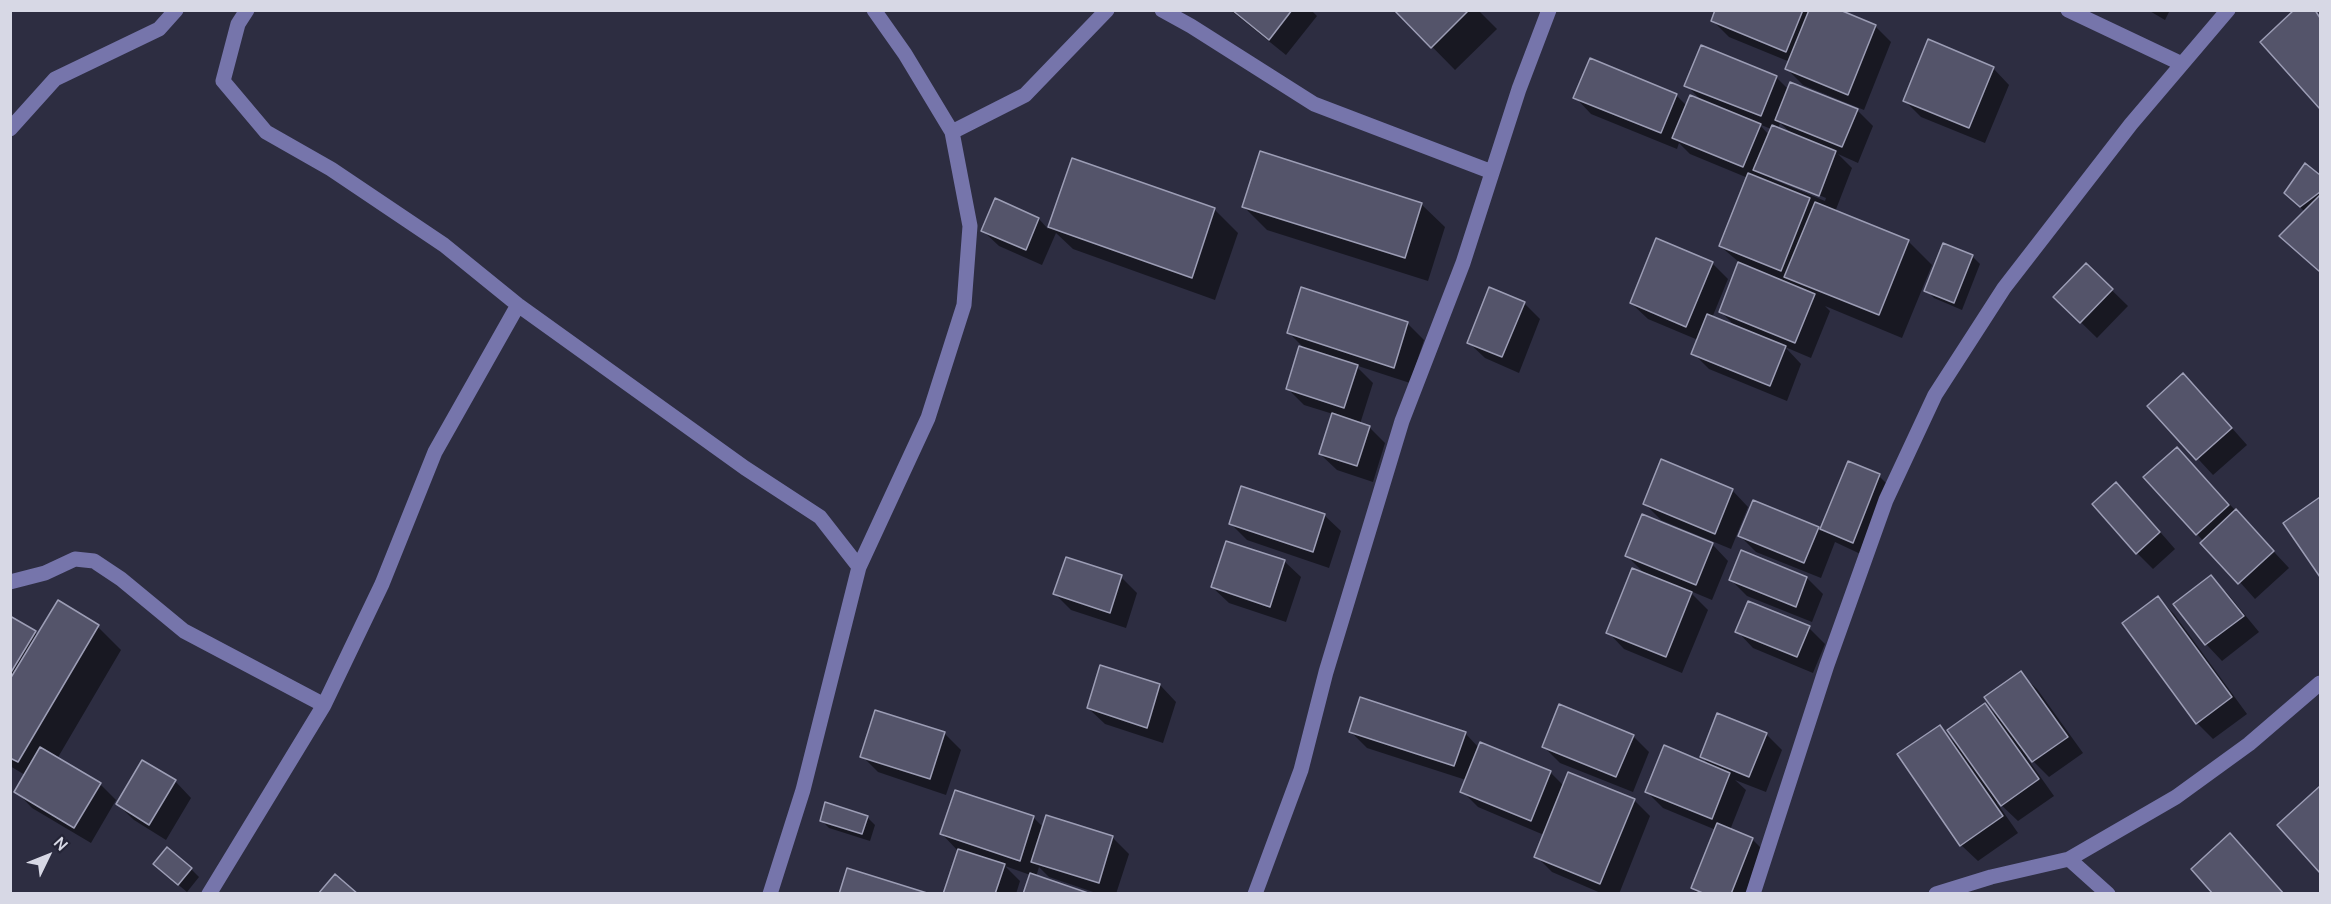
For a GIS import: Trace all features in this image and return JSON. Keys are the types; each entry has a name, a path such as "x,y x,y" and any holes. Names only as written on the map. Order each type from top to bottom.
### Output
{"street":[{"path":"10,129 55,79 159,29 176,10"},
{"path":"247,10 238,24 223,81 266,132 331,169 444,245 518,305 745,468 820,516 859,567"},
{"path":"770,894 802,790 859,567 928,418 964,305 970,226 952,132 905,54 874,10"},
{"path":"952,132 1025,95 1107,10"},
{"path":"1162,10 1191,26 1314,105 1492,172"},
{"path":"1255,894 1301,770 1326,672 1402,421 1462,263 1519,89 1549,10"},
{"path":"2068,10 2182,64"},
{"path":"1753,894 1827,665 1886,500 1935,395 2004,288 2131,124 2228,10"},
{"path":"209,894 324,705 382,584 435,452 518,305"},
{"path":"10,582 45,573 75,559 94,561 121,579 184,632 324,705"},
{"path":"1936,894 1991,877 2069,859 2176,797 2250,744 2320,683"},
{"path":"2069,859 2108,894"}],"building":[{"path":"1232,10 1292,10 1269,40"},
{"path":"1394,10 1469,10 1431,48"},
{"path":"1715,10 1803,10 1786,52 1711,21"},
{"path":"1809,10 1840,10 1876,25 1848,95 1785,69"},
{"path":"2294,10 2315,10 2320,18 2320,109 2260,42"},
{"path":"1928,39 1994,67 1969,128 1903,101"},
{"path":"1701,45 1777,76 1761,116 1684,86"},
{"path":"1590,58 1677,94 1661,133 1573,98"},
{"path":"1790,82 1858,109 1842,147 1775,120"},
{"path":"1690,95 1761,124 1743,167 1672,138"},
{"path":"1772,125 1836,151 1819,196 1753,170"},
{"path":"1260,151 1422,203 1405,258 1242,207"},
{"path":"1072,158 1215,208 1192,278 1048,227"},
{"path":"2305,163 2320,175 2320,192 2300,207 2284,193"},
{"path":"1748,173 1810,198 1781,271 1719,246"},
{"path":"2320,195 2320,272 2279,236"},
{"path":"995,198 1039,218 1026,250 981,231"},
{"path":"1815,202 1909,240 1879,315 1784,277"},
{"path":"1656,238 1713,262 1686,327 1630,303"},
{"path":"1943,243 1973,255 1954,303 1924,291"},
{"path":"1738,262 1815,294 1795,343 1719,312"},
{"path":"2086,263 2113,289 2080,323 2053,297"},
{"path":"1301,287 1408,322 1394,368 1287,333"},
{"path":"1489,287 1525,302 1502,357 1467,343"},
{"path":"1707,314 1786,346 1770,386 1691,354"},
{"path":"1299,346 1358,365 1344,408 1286,389"},
{"path":"2183,373 2232,428 2196,460 2147,406"},
{"path":"1332,413 1370,426 1357,466 1319,454"},
{"path":"2177,447 2229,505 2196,535 2143,477"},
{"path":"1661,459 1733,489 1715,534 1643,504"},
{"path":"1848,461 1880,474 1853,543 1820,529"},
{"path":"2116,482 2160,532 2136,554 2092,504"},
{"path":"1241,486 1325,514 1313,552 1229,524"},
{"path":"2320,497 2320,577 2283,523"},
{"path":"1753,500 1819,527 1804,563 1738,536"},
{"path":"2236,509 2274,551 2238,584 2200,543"},
{"path":"1642,514 1713,543 1696,585 1625,556"},
{"path":"1226,541 1285,560 1270,607 1211,587"},
{"path":"1741,550 1807,577 1796,607 1729,580"},
{"path":"1066,557 1122,575 1110,613 1053,594"},
{"path":"1632,568 1692,592 1666,657 1606,633"},
{"path":"2211,575 2244,616 2205,645 2173,604"},
{"path":"2158,596 2232,697 2196,724 2122,623"},
{"path":"58,600 99,625 18,762 10,758 10,679"},
{"path":"1748,601 1810,626 1797,657 1735,632"},
{"path":"10,616 36,631 10,674"},
{"path":"1100,665 1160,684 1147,728 1087,708"},
{"path":"2021,671 2068,737 2032,762 1984,697"},
{"path":"1360,697 1466,732 1454,766 1349,732"},
{"path":"1985,703 2039,779 2001,806 1947,730"},
{"path":"1559,704 1634,735 1616,777 1542,747"},
{"path":"875,710 945,732 930,779 860,757"},
{"path":"1717,713 1767,733 1749,777 1700,757"},
{"path":"1940,725 2003,816 1960,846 1897,754"},
{"path":"1480,742 1551,771 1531,821 1460,792"},
{"path":"1664,745 1730,773 1712,819 1645,792"},
{"path":"40,747 101,783 74,828 14,792"},
{"path":"142,760 176,780 149,825 116,804"},
{"path":"1568,772 1635,799 1600,884 1534,857"},
{"path":"2320,786 2320,873 2277,825"},
{"path":"955,790 1034,816 1020,861 940,834"},
{"path":"825,802 868,816 862,834 820,821"},
{"path":"1046,815 1113,836 1099,883 1031,862"},
{"path":"1717,823 1753,838 1731,894 1705,894 1691,888"},
{"path":"2230,833 2284,894 2213,894 2191,869"},
{"path":"167,847 192,868 178,885 153,864"},
{"path":"958,849 1005,864 995,894 943,894"},
{"path":"847,868 927,893 927,894 839,894"},
{"path":"1030,873 1091,894 1023,894"},
{"path":"335,874 358,894 318,894"}]}
